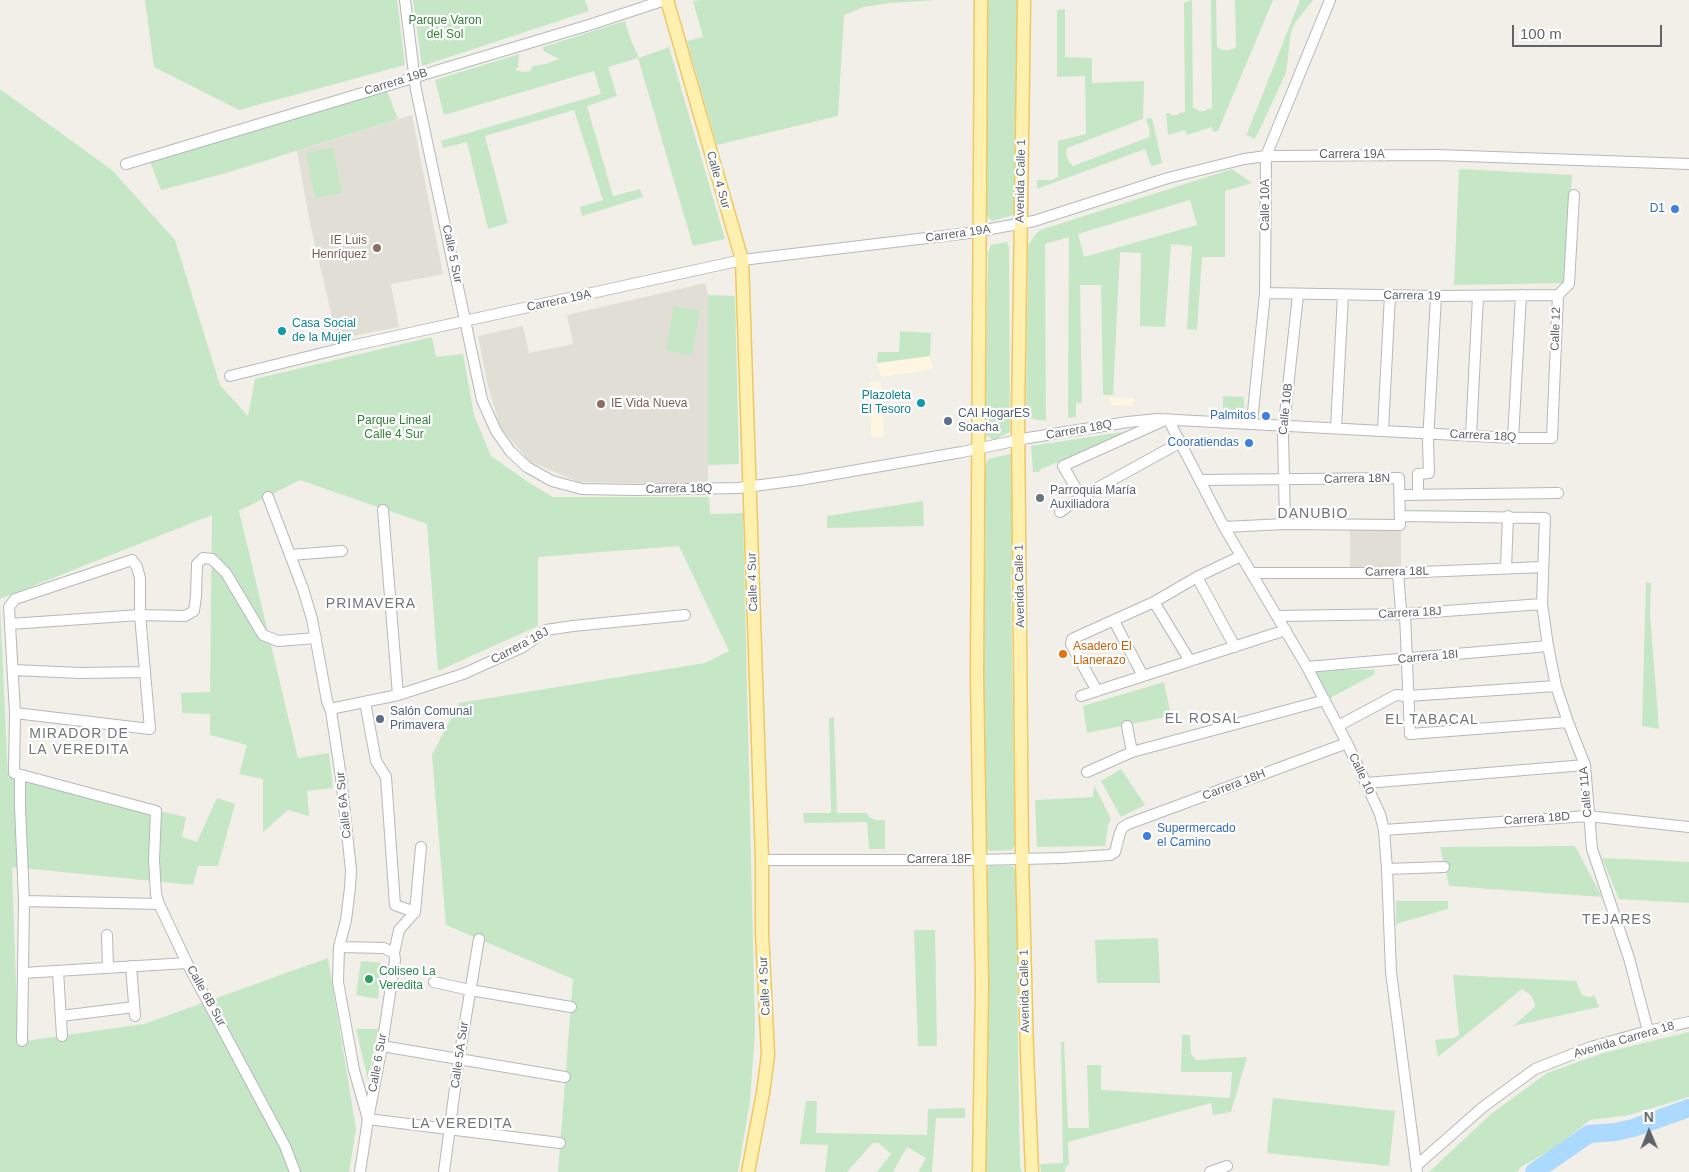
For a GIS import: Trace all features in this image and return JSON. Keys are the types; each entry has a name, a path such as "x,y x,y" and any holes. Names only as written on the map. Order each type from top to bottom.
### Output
{"main road":[{"name":"Calle 4 Sur","path":"666,0 742,260 762,860 762,933 768,1055 748,1172"},
{"path":"979,1172 982,986 978,860 977,676 980,0"},
{"name":"Avenida Calle 1","path":"1024,0 1019,440 1022,859 1032,1172"}],"street":[{"name":"Calle 5 Sur","path":"404,0 414,76 482,400 496,431 510,451 527,467 552,481"},
{"name":"Carrera 19B","path":"126,164 589,25 666,0"},
{"name":"Calle 10A","path":"1252,422 1266,294 1266,156 1330,0"},
{"name":"Carrera 19A","path":"230,376 351,346 742,260 980,232 1020,224 1168,178 1244,159 1266,156 1437,155 1689,164"},
{"name":"Calle 12","path":"1552,438 1558,295 1568,284 1574,195"},
{"name":"Carrera 19","path":"1266,294 1558,295"},
{"name":"Calle 10B","path":"1285,524 1283,480 1284,425 1298,295"},
{"path":"1336,428 1343,295"},
{"path":"1383,430 1390,295"},
{"path":"1513,438 1521,295"},
{"path":"1418,494 1418,474 1429,473 1428,433 1436,296"},
{"path":"1471,435 1478,296"},
{"name":"Carrera 18Q","path":"552,481 582,488 635,490 738,488 800,480 1128,422 1168,419 1252,422 1513,438 1552,438"},
{"path":"1081,497 1063,466 1168,419"},
{"name":"Calle 10","path":"1168,419 1224,527 1308,667 1380,814 1384,830 1387,869 1391,972 1416,1169"},
{"path":"1060,512 1081,497 1181,442"},
{"name":"Carrera 18N","path":"1200,480 1398,478 1400,495 1558,493"},
{"path":"1398,521 1400,495"},
{"name":"Calle 6A Sur","path":"268,497 303,589 316,638 341,777 351,870 346,920 339,947 338,982 354,1070 368,1119"},
{"path":"383,510 398,695"},
{"path":"1224,527 1508,516 1506,568"},
{"name":"Calle 11A","path":"1508,516 1543,517 1546,521 1542,567 1542,604 1548,646 1556,686 1585,765 1592,849 1629,958 1648,1031"},
{"path":"290,555 342,551"},
{"path":"1097,691 1071,644 1072,639 1154,602 1197,577 1241,556"},
{"path":"10,624 140,615 185,616 194,611 197,564 203,558 212,559 226,573 263,634 278,641 316,638"},
{"path":"15,712 150,728 140,615 140,578 137,567 132,560 15,599 9,607 24,901 22,1041"},
{"name":"Carrera 18L","path":"1252,573 1398,573 1542,567"},
{"path":"1398,573 1401,610 1405,614 1410,734 1568,722"},
{"path":"1197,577 1234,647"},
{"path":"1154,602 1190,661"},
{"name":"Carrera 18J","path":"1278,616 1405,614 1542,604"},
{"name":"Carrera 18J","path":"330,709 398,695 463,674 524,647 546,630 685,615"},
{"path":"1114,621 1143,676"},
{"path":"1081,696 1286,630"},
{"name":"Carrera 18I","path":"1308,667 1548,646"},
{"path":"13,670 80,673 145,672"},
{"path":"1338,726 1396,695 1408,696 1556,686"},
{"path":"1087,772 1132,752 1325,700"},
{"path":"364,702 376,761 386,777 395,905 415,912 422,847"},
{"path":"1127,726 1132,752"},
{"name":"Carrera 18H","path":"1115,852 1122,828 1128,824 1346,743"},
{"path":"1366,783 1585,765"},
{"name":"Calle 6B Sur","path":"17,774 156,811 154,860 156,894 159,904 187,963 266,1107 295,1172"},
{"name":"Carrera 18D","path":"1384,830 1588,816 1689,827"},
{"name":"Carrera 18F","path":"762,860 978,860 1062,858 1110,855 1115,852"},
{"path":"1387,869 1444,867"},
{"path":"24,901 159,904"},
{"name":"Calle 6 Sur","path":"360,1172 382,1046 395,960 394,953 399,930 415,912"},
{"path":"108,935 108,967"},
{"name":"Calle 5A Sur","path":"444,1172 459,1058 479,939"},
{"path":"339,947 384,948 394,953"},
{"path":"23,973 187,963"},
{"path":"62,1016 135,1012 131,966"},
{"path":"58,971 62,1036"},
{"path":"434,982 571,1008"},
{"name":"Avenida Carrera 18","path":"1416,1169 1483,1107 1536,1069 1591,1047 1689,1022"},
{"path":"382,1046 565,1076"},
{"path":"368,1119 560,1144"},
{"path":"1210,1172 1227,1166"}],"shaded area":[{"name":"IE Luis Henríquez","path":"412,115 443,274 391,284 399,327 337,339 310,223 297,151"},
{"name":"IE Vida Nueva","path":"705,283 708,295 708,482 665,484 579,482 529,461 500,427 487,382 478,336 523,326 529,353 573,344 567,315"},
{"path":"930,356 933,369 881,377 877,363"},
{"path":"870,382 881,382 884,437 871,437"},
{"path":"1109,397 1134,398 1133,406 1110,405"},
{"path":"1350,528 1401,531 1401,568 1350,568"}],"green space":[{"path":"145,0 397,0 405,65 239,110 154,67"},
{"name":"Parque Varon del Sol","path":"413,0 585,0 589,11 422,66"},
{"path":"938,0 890,3 864,7 844,15 838,116 717,145 687,41 703,37 693,1"},
{"path":"986,0 1018,0 1018,92 1014,210 1013,215 992,221 985,215"},
{"path":"1192,0 1193,109 1206,111 1206,109 1212,109 1211,0 1216,0 1217,47 1222,50 1230,50 1236,47 1235,0 1273,0 1218,131 1213,132 1212,127 1187,135 1185,130 1168,135 1166,113 1179,115 1179,113 1185,112 1184,3"},
{"path":"1300,0 1313,0 1295,23 1291,32 1286,73 1254,139 1248,135 1246,136"},
{"path":"1065,9 1065,57 1092,58 1092,83 1144,81 1143,119 1067,148 1066,154 1069,162 1073,166 1149,137 1150,132 1146,119 1152,118 1162,163 1151,166 1145,149 1037,189 1037,180 1052,180 1058,177 1058,141 1086,134 1085,76 1057,77 1057,10"},
{"path":"625,21 639,58 669,47 725,239 693,246 638,58 608,67 617,96 587,106 613,196 640,189 643,197 582,216 580,207 603,200 574,110 485,136 508,223 488,229 467,142 443,148 441,141 601,94 594,71 444,115 435,80 519,54 518,67 515,70 530,71 533,66 559,59 544,51 543,47"},
{"name":"Parque Lineal Calle 4 Sur","path":"0,89 112,170 175,240 220,385 248,416 255,379 432,337 436,357 463,354 474,415 491,456 553,497 709,497 710,514 743,513 755,1031 750,1101 738,1172 558,1172 573,979 446,925 432,755 459,703 705,663 729,651 679,546 538,557 538,626 438,671 427,524 300,480 239,511 298,758 329,753 333,788 307,791 309,816 288,810 263,832 263,779 239,774 247,745 210,735 210,714 182,713 181,693 210,692 212,515 0,599"},
{"path":"387,91 398,119 223,174 161,190 150,162"},
{"path":"333,147 342,193 315,198 306,153"},
{"path":"1232,169 1252,183 1225,191 1225,257 1202,257 1197,330 1187,329 1192,246 1171,244 1165,327 1140,326 1141,253 1120,252 1113,395 1103,395 1101,285 1080,285 1082,403 1076,403 1076,417 1068,418 1069,237 1045,244 1046,421 1026,418 1028,246 1040,230","holes":["1190,200 1197,225 1084,257 1078,234"]},
{"path":"1459,169 1572,175 1565,283 1454,285"},
{"path":"1007,242 1009,248 1010,432 994,440 985,435 988,252 991,245"},
{"path":"708,295 735,296 739,464 708,465"},
{"path":"674,306 700,311 692,356 666,350"},
{"path":"900,331 931,333 930,356 877,363 878,352 899,352"},
{"path":"1223,396 1244,397 1244,417 1223,416"},
{"path":"1142,429 1041,469 1039,472 1033,472 1031,446"},
{"path":"1011,454 1014,464 1011,582 1015,845 1012,850 989,851 983,845 981,586 985,466 988,459"},
{"path":"923,501 924,526 827,528 827,516"},
{"path":"1646,582 1651,583 1650,614 1659,729 1642,726"},
{"path":"0,604 8,777 186,817 182,837 197,842 217,798 235,804 218,866 198,866 193,885 12,867 18,1042 144,1024 328,958 356,1129 349,1172 0,1172"},
{"path":"1314,669 1374,670 1375,674 1330,698"},
{"path":"1164,682 1171,716 1087,733 1083,706"},
{"path":"834,717 837,813 867,813 869,817 875,820 885,820 885,849 869,849 867,822 804,823 803,813 831,813 829,718"},
{"path":"1121,769 1145,805 1121,817 1101,781"},
{"path":"1094,785 1111,819 1108,825 1105,846 1037,847 1035,800 1093,797"},
{"path":"1575,846 1602,897 1449,886 1440,847"},
{"path":"1602,858 1689,862 1689,903 1619,899"},
{"path":"989,866 1012,866 1017,871 1018,1053 1020,1167 1022,1172 984,1172 988,1052 987,872"},
{"path":"1396,901 1448,901 1448,909 1396,924"},
{"path":"914,930 935,930 937,1046 918,1046"},
{"path":"1158,938 1160,983 1097,983 1095,940"},
{"name":"Coliseo La Veredita","path":"361,961 381,963 378,999 356,995"},
{"path":"1453,975 1576,981 1582,995 1588,997 1595,996 1599,1007 1513,1026 1535,1007 1531,995 1522,989 1438,1057 1435,1040 1454,1038 1459,1035"},
{"path":"356,1029 378,1029 368,1080"},
{"path":"1689,1032 1689,1097 1629,1115 1590,1120 1556,1147 1521,1167 1517,1172 1429,1172 1491,1114 1547,1073 1603,1053"},
{"path":"1182,1035 1190,1035 1191,1054 1196,1060 1247,1057 1231,1112 1213,1115 1211,1103 1068,1142 1069,1165 1064,1172 1041,1172 1040,1164 1063,1163 1061,1042 1064,1042 1068,1128 1089,1128 1087,1065 1101,1065 1101,1090 1230,1098 1232,1072 1181,1072"},
{"path":"1273,1098 1395,1111 1389,1166 1267,1153"},
{"path":"806,1101 817,1101 816,1133 927,1135 928,1109 965,1108 965,1118 936,1118 932,1172 918,1172 926,1158 907,1147 893,1172 877,1172 891,1154 879,1143 873,1143 847,1172 825,1172 828,1145 800,1144"}],"waterway":[{"path":"1534,1172 1589,1134 1615,1132 1633,1128 1689,1108"}],"place":[{"name":"D1","path":"1675,209"},
{"name":"IE Luis Henríquez","path":"377,248"},
{"name":"Casa Social de la Mujer","path":"282,331"},
{"name":"Plazoleta El Tesoro","path":"921,403"},
{"name":"IE Vida Nueva","path":"601,404"},
{"name":"Palmitos","path":"1266,416"},
{"name":"CAI HogarES Soacha","path":"948,421"},
{"name":"Cooratiendas","path":"1249,443"},
{"name":"Parroquia María Auxiliadora","path":"1040,498"},
{"name":"Asadero El Llanerazo","path":"1063,654"},
{"name":"Salón Comunal Primavera","path":"380,719"},
{"name":"Supermercado el Camino","path":"1147,836"},
{"name":"Coliseo La Veredita","path":"369,979"}],"district":[{"name":"DANUBIO","path":"1313,514"},
{"name":"PRIMAVERA","path":"371,604"},
{"name":"EL ROSAL","path":"1203,719"},
{"name":"EL TABACAL","path":"1432,720"},
{"name":"MIRADOR DE LA VEREDITA","path":"79,742"},
{"name":"TEJARES","path":"1617,920"},
{"name":"LA VEREDITA","path":"462,1124"}]}
